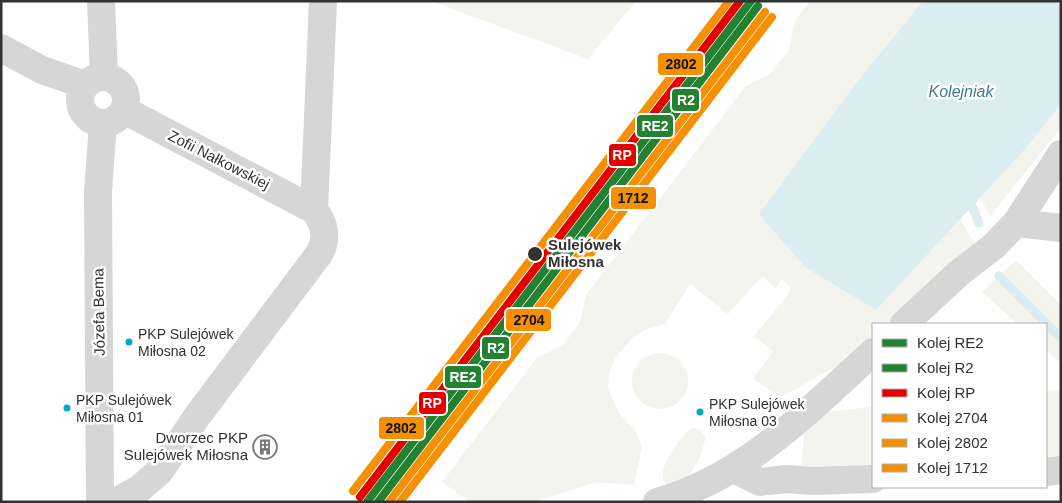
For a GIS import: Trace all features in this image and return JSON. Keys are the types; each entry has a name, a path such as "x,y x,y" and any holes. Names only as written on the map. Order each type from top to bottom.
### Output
{"street":[{"path":"1,48 42,70 94,81 113,79 121,85 126,102 113,116 95,121 84,112 80,99 94,81 101,1"},
{"path":"115,502 139,489 160,471 198,415 319,254 323,245 324,230 320,218 314,210 323,1"},
{"name":"Zofii Nałkowskiej","path":"113,116 314,210"},
{"name":"Józefa Bema","path":"100,502 98,192 113,116"},
{"path":"905,323 959,273 994,246 1016,223 1061,154"},
{"path":"1016,223 1061,228"},
{"path":"657,502 679,496 734,469 782,434 872,353"},
{"path":"734,469 760,482 787,479 872,479"},
{"path":"1047,472 1061,470"}],"shaded area":[{"path":"431,1 636,1 588,59"},
{"path":"810,1 923,1 856,83 759,214 876,310 960,219 977,248 888,323 872,323 872,336 837,366 781,397 753,379 773,351 754,336 786,297 791,288 782,279 775,288 762,276 728,314 690,284 665,324 646,329 632,338 615,358 609,374 608,388 618,412 636,431 642,447 634,485 596,482 535,502 470,502 442,482 537,358 563,345 580,322 586,295 746,86 770,74 789,50 795,21"},
{"path":"1061,104 1061,128 990,216 980,198 1027,147"},
{"path":"1016,260 1061,305 1061,364 1047,351 1047,323 1017,323 982,292"},
{"path":"660,353 675,358 683,366 688,381 683,396 675,404 660,409 645,404 637,396 632,381 637,366 645,358"},
{"path":"1061,390 1061,456 1047,457 1047,391"},
{"path":"872,407 872,469 801,466 806,414"},
{"path":"692,428 699,429 706,437 700,457 686,482 666,486 663,472 668,458 682,437"}],"water":[{"name":"Kolejniak","path":"923,1 1061,1 1061,104 1027,147 876,310 805,267 759,214 856,83"}],"waterway":[{"path":"972,206 979,223"},
{"path":"999,276 1046,323"},
{"path":"1047,324 1061,338"}],"rail line":[{"name":"2802","path":"353,491 729,1"},
{"name":"RP","path":"360,497 740,1"},
{"name":"RE2","path":"367,502 751,1"},
{"name":"R2","path":"378,502 758,6"},
{"name":"2704","path":"389,502 765,12"},
{"name":"1712","path":"400,502 772,17"}],"place":[{"name":"Sulejówek Miłosna","path":"535,254"},
{"name":"PKP Sulejówek Miłosna 02","path":"129,342"},
{"name":"PKP Sulejówek Miłosna 01","path":"67,408"},
{"name":"PKP Sulejówek Miłosna 03","path":"700,412"},
{"name":"Dworzec PKP Sulejówek Miłosna","path":"265,447"}]}
